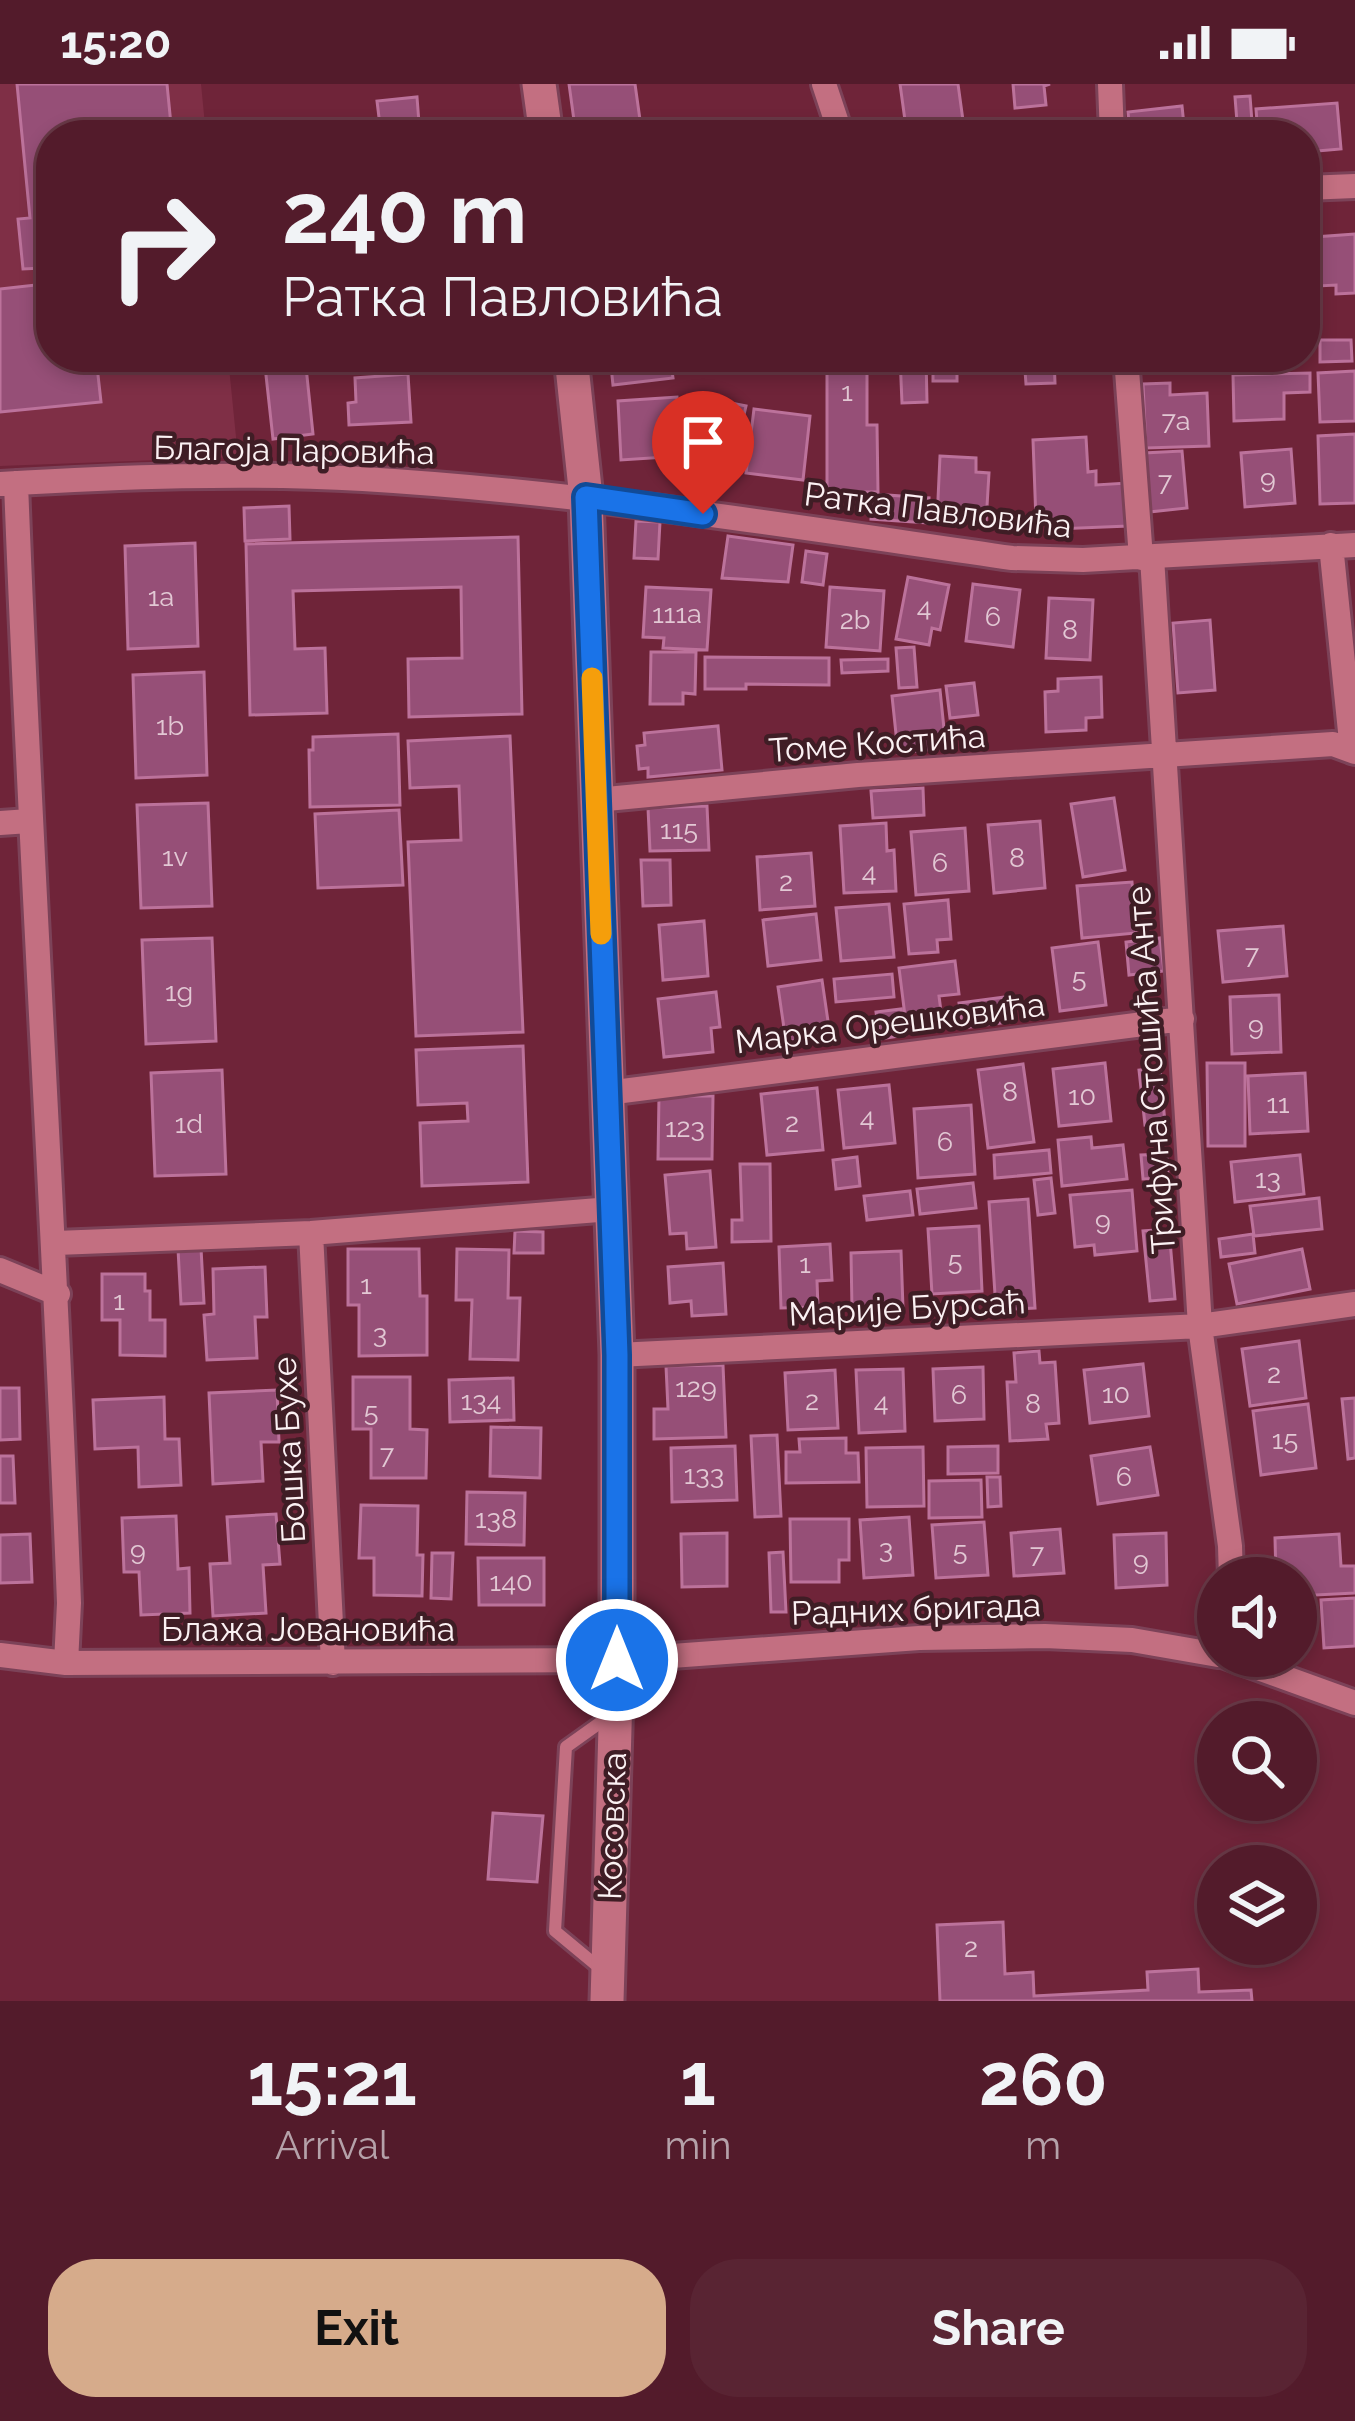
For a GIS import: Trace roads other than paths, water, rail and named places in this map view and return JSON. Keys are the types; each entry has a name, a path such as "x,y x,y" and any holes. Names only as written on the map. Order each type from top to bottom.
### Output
{"street":[{"path":"539,84 544,120"},
{"path":"824,84 836,120"},
{"path":"1110,84 1111,120"},
{"path":"1320,187 1355,186"},
{"name":"Косовска","path":"573,372 586,497 617,1355 617,1660 608,1988"},
{"name":"Трифуна Стошића Анте","path":"1128,372 1164,756 1200,1326 1231,1557"},
{"name":"Благоја Паровића","path":"8,484 357,478 586,497"},
{"path":"8,484 56,1243 69,1604 66,1663"},
{"name":"Ратка Павловића","path":"586,497 1012,558 1147,557 1343,545"},
{"path":"1343,545 1354,752"},
{"name":"Томе Костића","path":"596,800 858,775 1333,744 1354,752"},
{"path":"0,823 29,821"},
{"name":"Марка Орешковића","path":"607,1093 1181,1019"},
{"path":"56,1243 311,1233 610,1209"},
{"name":"Бошка Бухе","path":"311,1233 333,1663"},
{"path":"0,1270 58,1294"},
{"name":"Марије Бурсаћ","path":"617,1355 1200,1326 1355,1304"},
{"name":"Радних бригада","path":"617,1660 919,1638 1045,1636 1132,1640 1197,1651"},
{"name":"Блажа Јовановића","path":"0,1655 66,1663 617,1660"},
{"name":"Радних бригада","path":"1282,1677 1355,1703"}],"lane":[{"path":"608,1988 555,1931 566,1747 615,1712"}]}
